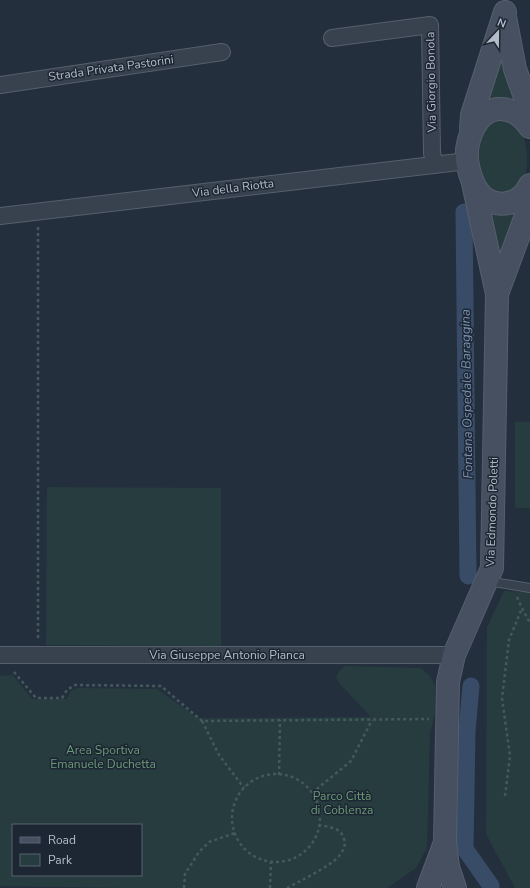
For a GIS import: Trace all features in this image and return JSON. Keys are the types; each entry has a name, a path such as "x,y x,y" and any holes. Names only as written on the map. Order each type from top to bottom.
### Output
{"street":[{"path":"505,6 515,69 530,111"},
{"path":"467,161 472,115 505,6"},
{"name":"Via Giorgio Bonola","path":"332,38 430,25 432,154 435,165"},
{"name":"Strada Privata Pastorini","path":"0,84 222,52"},
{"path":"470,137 478,120 485,114 494,110 512,110 521,115 530,126"},
{"name":"Via della Riotta","path":"0,216 467,161"},
{"name":"Via Edmondo Poletti","path":"455,888 448,867 445,842 448,682 454,655 492,568 497,294 467,161"},
{"path":"473,183 478,192 485,199 494,203 505,204 514,201 523,195 530,185"},
{"name":"Via Edmondo Poletti","path":"497,294 530,205"},
{"name":"Via Giuseppe Antonio Pianca","path":"0,655 454,655"},
{"name":"Via Edmondo Poletti","path":"428,888 445,842"}],"lane":[{"path":"486,581 530,588"}],"path":[{"path":"38,212 38,655"},
{"path":"505,796 510,756 502,698 509,640 522,608 530,623"},
{"path":"10,672 15,672 36,698 62,698 67,690 75,685 161,686 202,721 219,755 244,788"},
{"path":"202,721 434,719"},
{"path":"279,775 280,720"},
{"path":"312,793 351,761 372,720"},
{"path":"279,775 291,777 312,793 317,804 320,817 318,830 313,841 305,851 295,858 271,862 259,859 249,853 240,844 232,821 233,809 237,798 244,788 254,780 266,776 279,775"},
{"path":"287,888 334,861 343,850 345,844 341,832 334,828 319,825"},
{"path":"184,888 185,874 199,852 208,842 235,833"},
{"path":"270,888 271,862"}],"green space":[{"path":"503,32 525,113 482,109"},
{"path":"502,118 513,121 518,126 522,132 526,148 526,172 524,178 513,194 486,192 478,167 478,145 486,125"},
{"path":"522,206 500,282 487,207"},
{"path":"515,422 530,422 530,508 515,508"},
{"path":"47,487 221,488 221,646 46,645"},
{"path":"504,591 530,592 530,888 515,888 486,834 487,627"},
{"name":"Parco Città di Coblenza","path":"345,666 421,668 430,676 435,686 435,713 430,734 427,848 416,868 387,888 128,888 0,886 0,676 13,675 32,699 66,699 71,691 77,688 157,689 198,718 371,717 336,678 339,671"}],"waterway":[{"name":"Fontana Ospedale Baraggina","path":"464,212 468,576"},
{"name":"Fontana Ospedale Baraggina","path":"471,686 467,731 465,849 491,886"}],"park label":[{"name":"Area Sportiva Emanuele Duchetta","path":"103,757"}]}
